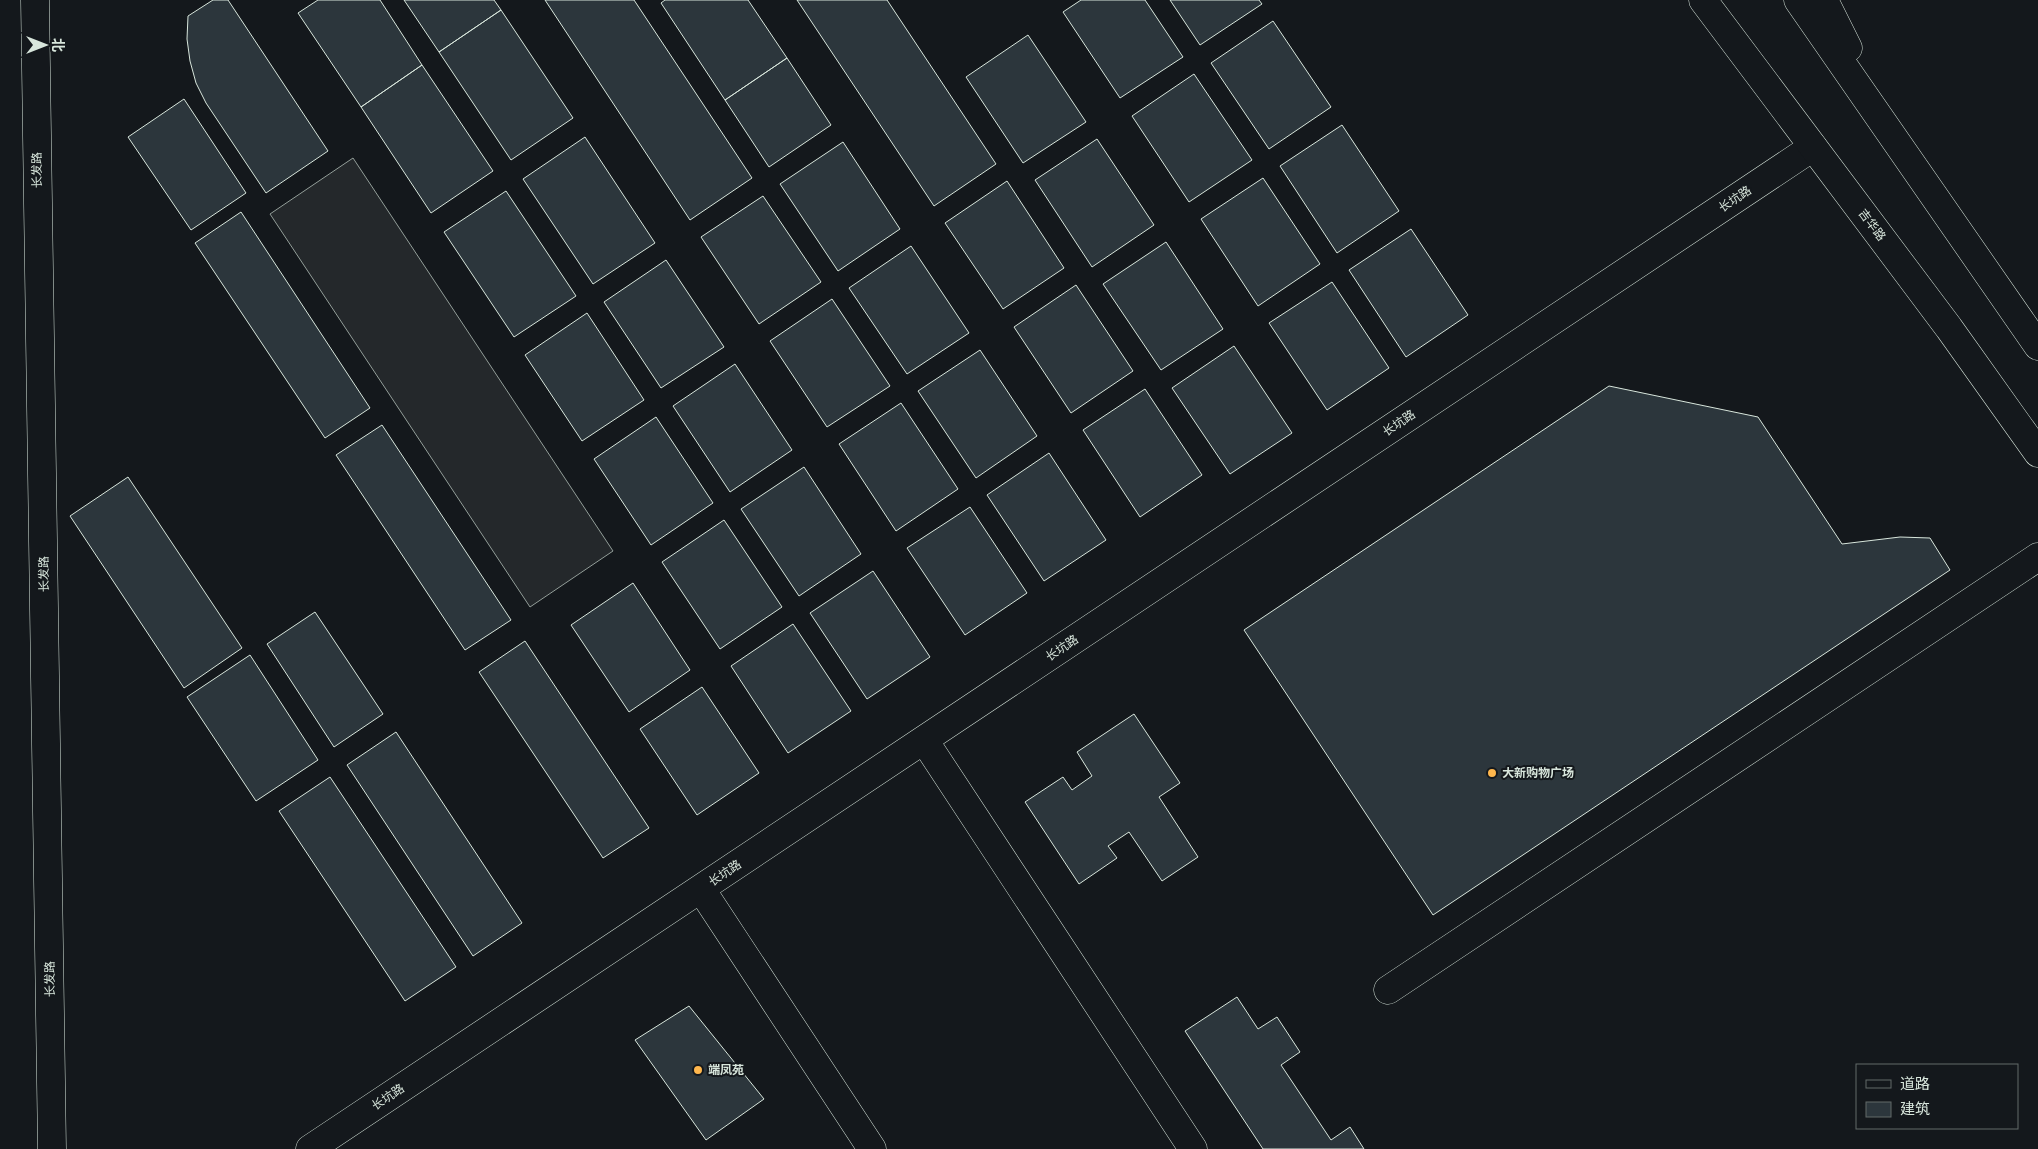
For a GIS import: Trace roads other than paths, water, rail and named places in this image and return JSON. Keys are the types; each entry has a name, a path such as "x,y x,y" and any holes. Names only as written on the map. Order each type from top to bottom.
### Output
{"street":[{"name":"长发路","path":"35,0 52,1149"},
{"name":"吉华路","path":"1703,0 1949,328 2038,453"},
{"path":"1798,0 2038,346"},
{"path":"1824,0 1883,122"},
{"name":"长坑路","path":"310,1149 1813,147"},
{"path":"1388,990 2038,557"},
{"path":"924,740 1193,1149"},
{"path":"701,889 872,1149"}],"place":[{"name":"大新购物广场","path":"1492,773"},
{"name":"端凤苑","path":"698,1070"}]}
